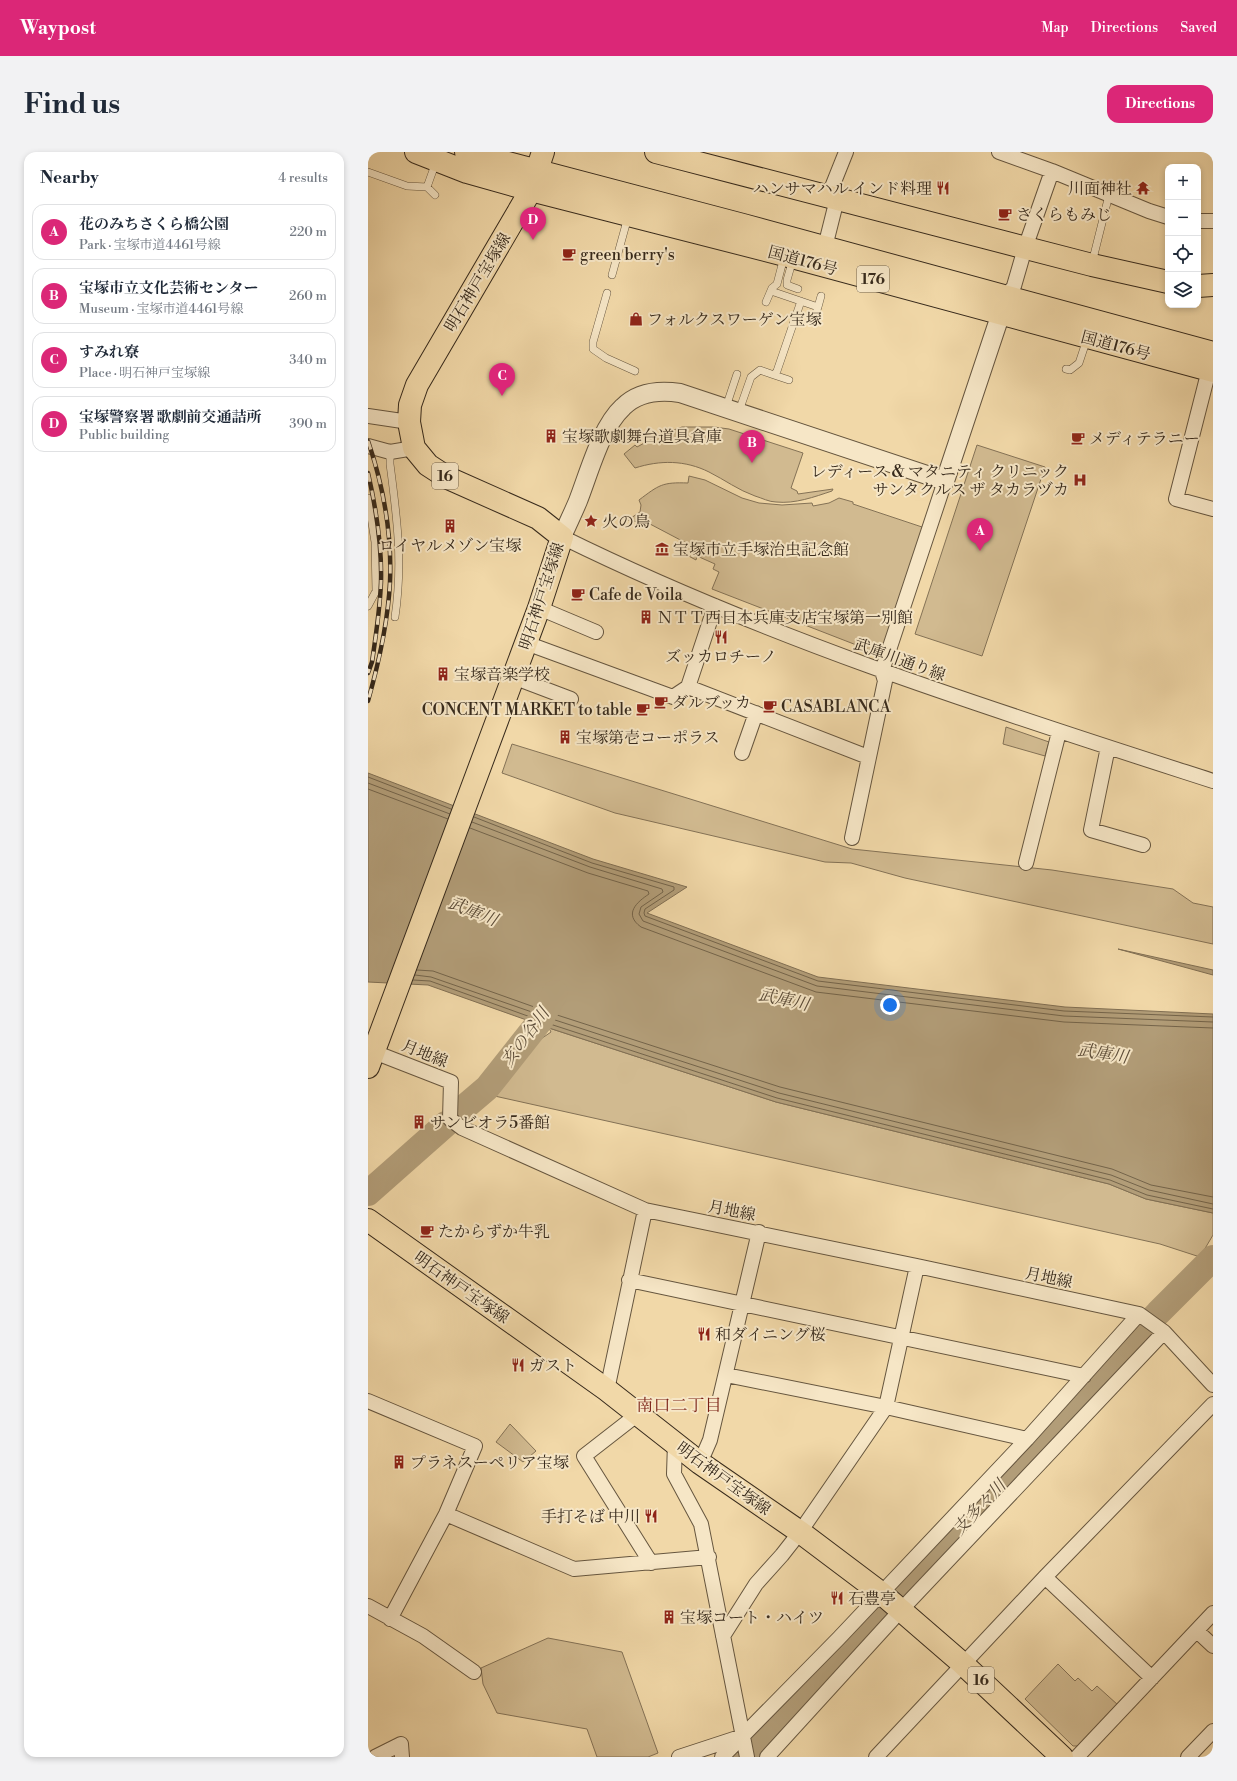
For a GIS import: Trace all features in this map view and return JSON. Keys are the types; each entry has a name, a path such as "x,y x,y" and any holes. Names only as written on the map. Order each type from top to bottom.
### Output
{"main road":[{"name":"国道176号","path":"416,152 467,172 537,171 628,215 789,256 1004,305 1087,337 1212,363"},
{"name":"国道176号","path":"466,152 825,247 1004,305 1212,363"},
{"path":"656,152 1025,248 1165,281"},
{"name":"明石神戸宝塚線","path":"373,1055 496,726 539,608 562,537 538,518 448,478 428,465 414,448 409,422 410,405 416,385 537,171"},
{"path":"1201,286 1213,285"},
{"name":"明石神戸宝塚線","path":"368,1220 606,1390 700,1463 800,1532 891,1602 963,1664 1062,1757"}],"street":[{"path":"825,247 833,198 846,152"},
{"path":"999,152 1052,171 1149,211 1165,216"},
{"path":"852,838 885,681 882,671 1004,305 1014,286 1025,248 1052,171"},
{"path":"1201,221 1213,221"},
{"path":"1212,363 1176,499 1213,509"},
{"path":"562,537 604,435 613,419 623,406 641,396 662,391 680,393 732,409 945,481"},
{"path":"368,416 409,422"},
{"path":"368,446 390,452 414,448"},
{"name":"武庫川通り線","path":"562,537 715,606 882,671 1059,732 1213,781"},
{"path":"526,642 673,697 688,687 715,606"},
{"path":"539,608 596,632"},
{"path":"513,677 572,699"},
{"path":"688,687 868,757"},
{"path":"742,753 756,713"},
{"path":"1026,863 1059,732"},
{"path":"1108,747 1091,830 1143,845"},
{"name":"月地線","path":"373,1055 451,1082 450,1119 462,1128 645,1210 759,1232 1141,1316"},
{"path":"606,1390 645,1210"},
{"path":"700,1463 710,1440 759,1232"},
{"path":"723,1636 756,1584 800,1532 886,1407 917,1266"},
{"path":"629,1280 1084,1376"},
{"path":"767,1757 891,1602 1027,1439 1141,1316 1162,1331 1213,1385"},
{"path":"722,1757 743,1739 839,1638 891,1602 1162,1331"},
{"path":"726,1375 886,1407 1027,1439"},
{"path":"368,1401 475,1446 446,1514 390,1619"},
{"path":"876,1757 1045,1577 1213,1404"},
{"path":"638,1414 584,1456 651,1563"},
{"path":"675,1443 674,1474 701,1524 709,1557 747,1757"},
{"path":"446,1514 574,1569 709,1557"},
{"path":"1045,1577 1152,1678"},
{"path":"368,1606 423,1636 474,1672"},
{"path":"1077,1757 1213,1613"},
{"path":"1197,1631 1213,1646"},
{"path":"1188,1757 1213,1730"},
{"path":"679,1757 743,1739"},
{"path":"375,1757 401,1744 402,1757"}],"lane":[{"path":"427,187 437,160"},
{"path":"368,172 406,186 427,187 435,195"},
{"path":"1092,265 1109,195"},
{"path":"612,275 628,215"},
{"path":"789,256 787,284 798,289"},
{"path":"766,302 771,291 777,284 789,256"},
{"path":"771,291 818,307"},
{"path":"607,293 593,342 593,349 606,358 635,371"},
{"path":"813,322 821,296"},
{"path":"774,375 777,371 801,301"},
{"path":"1066,368 1070,370 1079,363 1087,337"},
{"path":"732,409 751,377 760,370 789,380"},
{"path":"732,409 737,374"},
{"path":"390,452 400,557 395,617"},
{"path":"368,498 375,542 376,591 368,606"}],"shaded area":[{"path":"682,427 714,427 729,429 803,453 791,488 797,491 798,494 833,489 832,491 804,500 773,502 749,494 709,472 691,465 672,462 644,465 635,468 624,454 635,445 637,447 657,436"},
{"path":"977,445 1045,467 982,656 915,634"},
{"path":"689,476 705,480 742,498 759,503 782,505 812,503 813,506 829,503 839,498 925,528 884,653 877,653 712,589 719,572 713,569 715,564 697,556 696,560 683,553 688,544 650,524 628,520 640,512 641,505 639,500 656,488 666,484 688,483"},
{"path":"1006,727 1049,742 1045,756 1003,744"},
{"path":"512,744 852,849 1052,870 1173,889 1193,903 1213,907 1213,944 905,878 851,863 825,862 615,813 502,773"},
{"path":"549,1028 776,1102 1109,1184 1146,1199 1213,1213 1213,1235 1200,1257 1160,1244 490,1095 518,1064 522,1052 551,1032"},
{"path":"510,1424 536,1451 523,1462 496,1442"},
{"path":"548,1638 622,1652 658,1753 648,1757 597,1757 587,1729 497,1713 483,1684 481,1668"},
{"path":"1058,1664 1075,1681 1078,1678 1092,1691 1097,1686 1118,1705 1080,1746 1073,1746 1025,1699"}],"water":[{"name":"武庫川","path":"368,773 593,859 687,887 647,913 818,977 1065,1007 1213,1014 1213,1213 1146,1199 1109,1184 776,1102 549,1028 428,985 368,982"},
{"path":"1118,949 1213,970 1213,975"}],"waterway":[{"name":"亥の谷川","path":"460,1111 487,1088 540,1021 555,993"},
{"name":"亥の谷川","path":"368,1193 446,1124"},
{"name":"支多々川","path":"745,1757 1158,1313 1213,1258"}],"railway":[{"path":"368,441 382,493 390,546 390,582 385,627 368,701"},
{"path":"368,473 374,500 381,554 378,622 372,662 368,673"}],"place":[{"name":"ハンサマハル インド料理","path":"943,188"},
{"name":"川面神社","path":"1143,188"},
{"name":"さくらもみじ","path":"1005,214"},
{"name":"宝塚警察署 歌劇前交通詰所","path":"533,240"},
{"name":"green berry's","path":"569,254"},
{"name":"フォルクスワーゲン宝塚","path":"636,319"},
{"name":"すみれ寮","path":"502,396"},
{"name":"宝塚歌劇舞台道具倉庫","path":"551,436"},
{"name":"メディテラニー","path":"1078,438"},
{"name":"宝塚市立文化芸術センター","path":"752,463"},
{"name":"レディース & マタニティ クリニック サンタクルス ザ タカラヅカ","path":"1080,480"},
{"name":"火の鳥","path":"591,521"},
{"name":"ロイヤルメゾン宝塚","path":"450,526"},
{"name":"宝塚市立手塚治虫記念館","path":"662,549"},
{"name":"花のみちさくら橋公園","path":"980,551"},
{"name":"Cafe de Voila","path":"578,594"},
{"name":"ＮＴＴ西日本兵庫支店宝塚第一別館","path":"646,617"},
{"name":"ズッカロチーノ","path":"721,637"},
{"name":"宝塚音楽学校","path":"443,674"},
{"name":"ダルブッカ","path":"661,702"},
{"name":"CASABLANCA","path":"770,706"},
{"name":"CONCENT MARKET to table","path":"643,709"},
{"name":"宝塚第壱コーポラス","path":"565,737"},
{"name":"サンビオラ5番館","path":"419,1122"},
{"name":"たからずか牛乳","path":"427,1231"},
{"name":"和ダイニング桜","path":"704,1334"},
{"name":"ガスト","path":"518,1365"},
{"name":"プラネスーペリア宝塚","path":"399,1462"},
{"name":"手打そば 中川","path":"651,1516"},
{"name":"石豊亭","path":"837,1598"},
{"name":"宝塚コート・ハイツ","path":"669,1617"}],"district":[{"name":"南口二丁目","path":"679,1405"}]}
